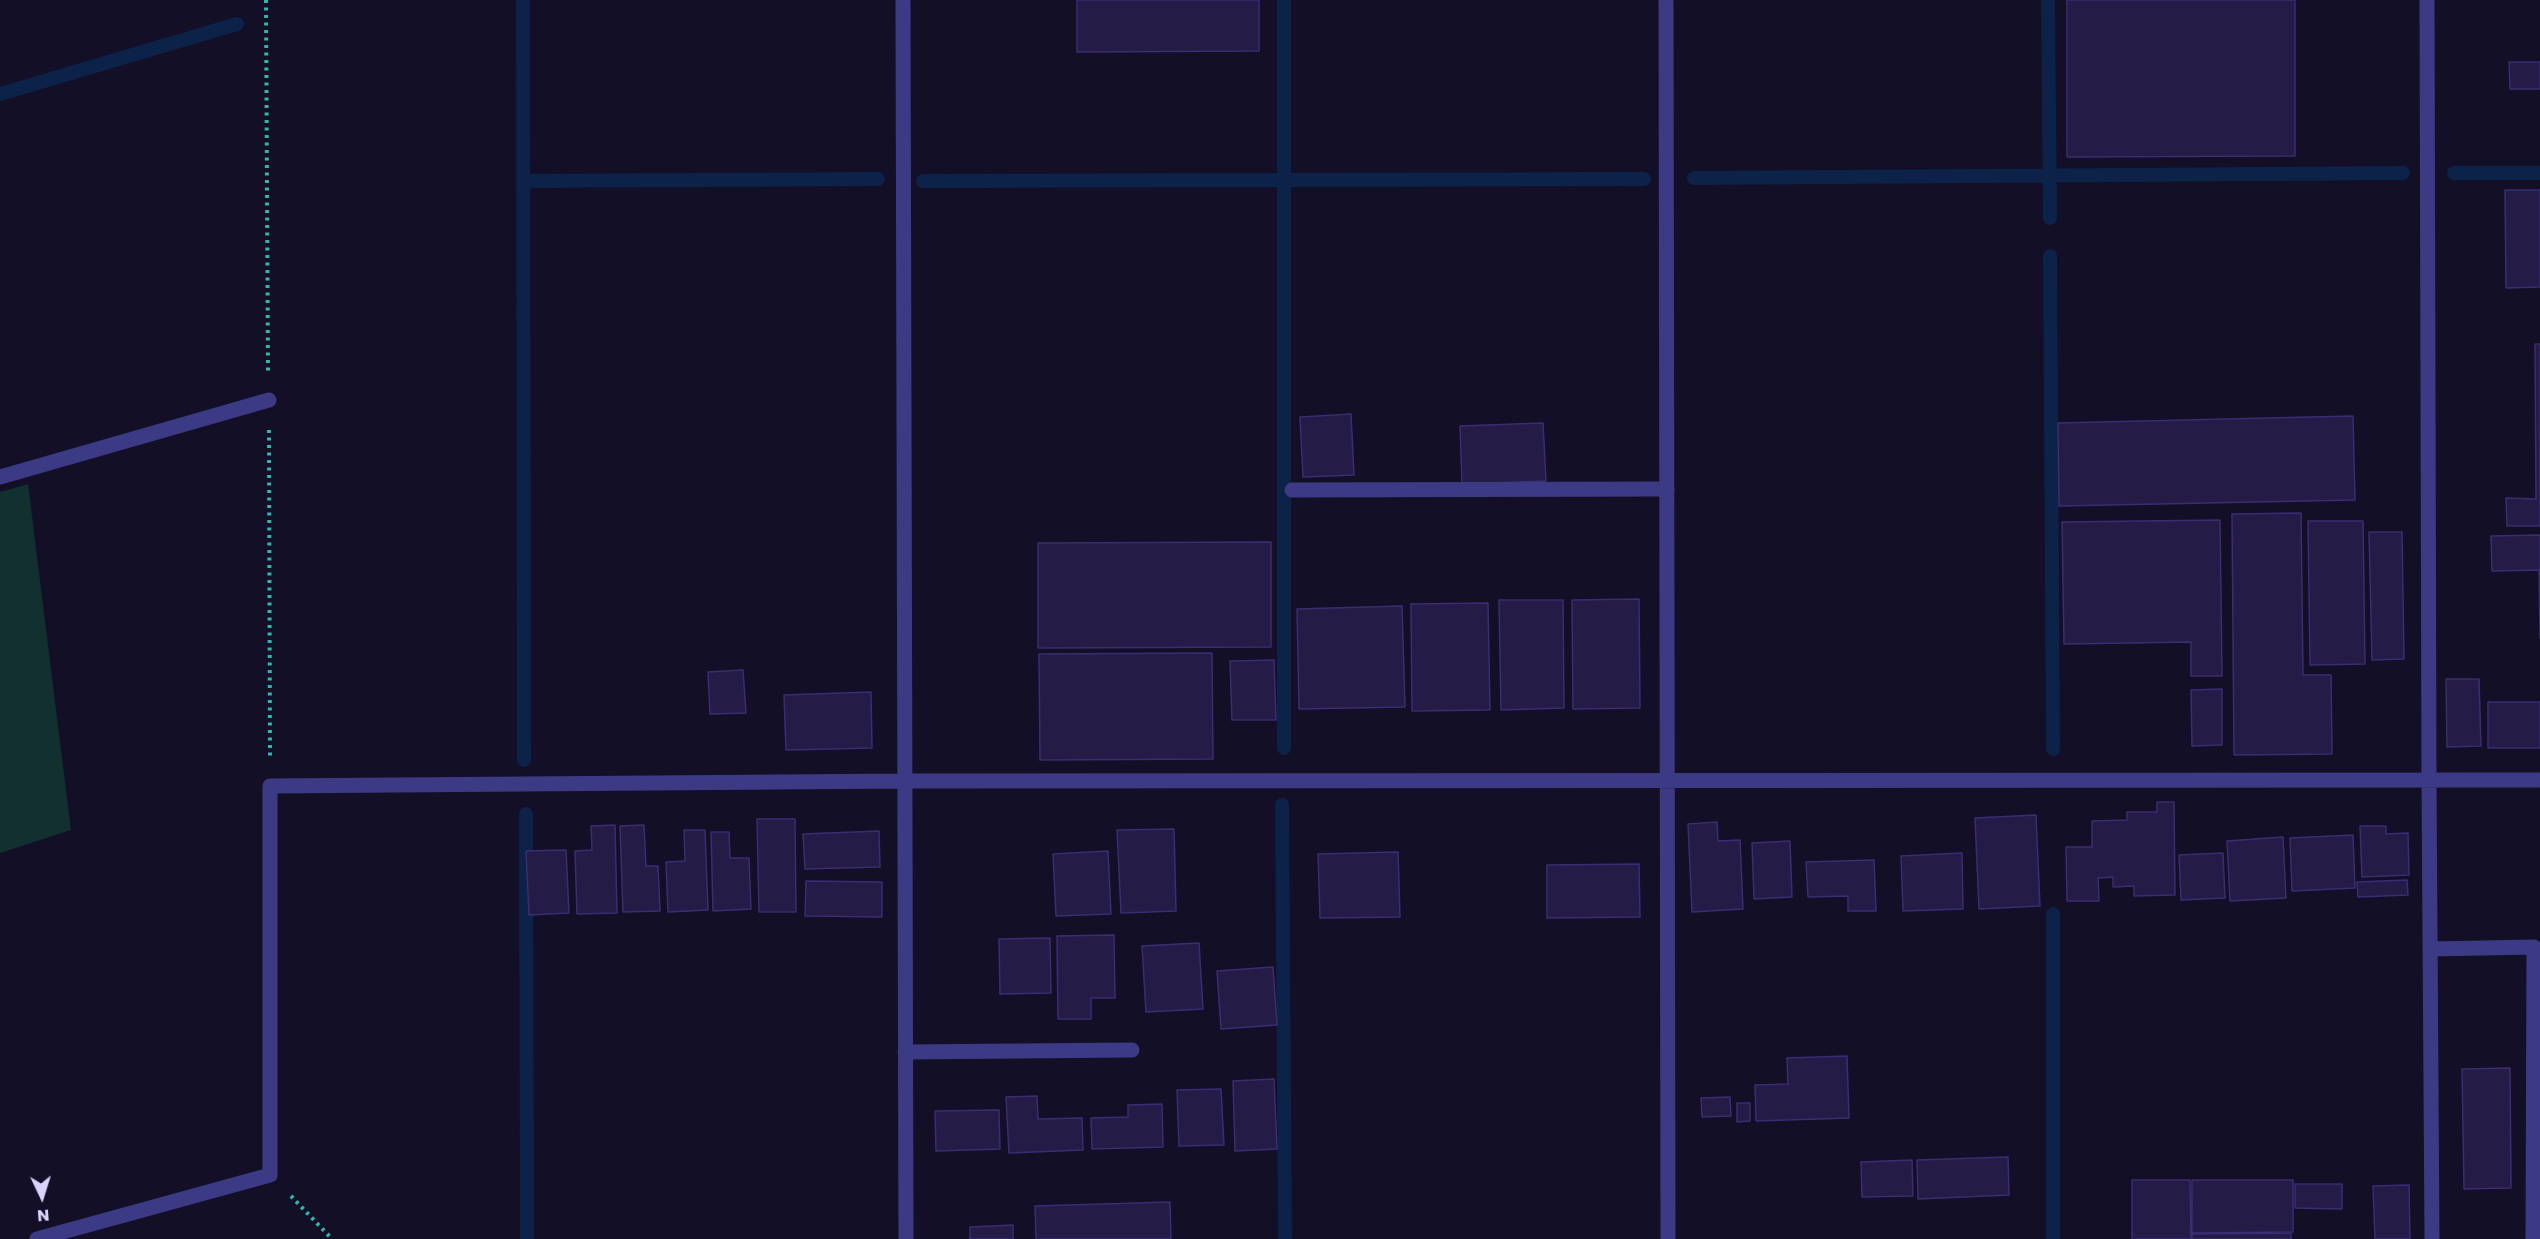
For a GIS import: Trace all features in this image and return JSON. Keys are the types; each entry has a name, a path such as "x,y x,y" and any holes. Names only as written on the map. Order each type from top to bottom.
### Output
{"street":[{"path":"903,0 906,1239"},
{"path":"1666,0 1668,1239"},
{"path":"2427,0 2432,1239"},
{"path":"0,477 269,399"},
{"path":"1292,490 1667,489"},
{"path":"37,1239 270,1174 270,786 905,781 2540,780"},
{"path":"2430,950 2534,946 2533,1239"},
{"path":"905,1052 1132,1050"}],"path":[{"path":"270,1174 332,1239"}],"green space":[{"path":"28,484 71,830 0,853 0,492"}],"building":[{"path":"1077,0 1259,0 1259,51 1077,52"},
{"path":"2067,0 2295,0 2295,156 2067,157"},
{"path":"2509,62 2540,62 2540,89 2510,89"},
{"path":"2505,190 2540,190 2540,287 2506,288"},
{"path":"2535,344 2540,344 2540,526 2507,526 2506,498 2536,499"},
{"path":"1351,414 1354,475 1303,477 1300,417"},
{"path":"2353,416 2355,500 2059,506 2058,423"},
{"path":"1543,423 1546,481 1462,484 1460,426"},
{"path":"2301,513 2303,675 2331,675 2332,754 2234,755 2232,514"},
{"path":"2220,520 2222,676 2191,676 2191,642 2064,644 2062,522"},
{"path":"2308,521 2363,521 2365,664 2310,665"},
{"path":"2369,532 2402,532 2404,659 2372,660"},
{"path":"2540,535 2540,638 2539,570 2492,571 2491,536"},
{"path":"1271,542 1271,647 1038,648 1038,543"},
{"path":"1639,599 1640,708 1573,709 1572,600"},
{"path":"1499,600 1563,600 1564,708 1501,710"},
{"path":"1488,603 1490,710 1412,711 1411,604"},
{"path":"1402,606 1405,707 1299,709 1297,609"},
{"path":"1212,653 1213,759 1040,760 1039,654"},
{"path":"1274,660 1276,720 1232,720 1230,661"},
{"path":"743,670 746,713 710,714 708,672"},
{"path":"2446,679 2479,679 2481,746 2447,747"},
{"path":"2222,689 2222,745 2192,746 2191,690"},
{"path":"871,692 872,748 786,750 784,695"},
{"path":"2488,702 2540,702 2540,748 2488,748"},
{"path":"2157,802 2174,802 2175,895 2134,896 2134,886 2113,887 2113,877 2098,878 2099,901 2067,901 2066,847 2092,847 2092,821 2127,820 2127,812 2157,812"},
{"path":"2036,815 2040,906 1979,909 1975,818"},
{"path":"757,819 795,819 796,912 759,912"},
{"path":"1717,822 1718,841 1740,840 1743,909 1692,912 1688,824"},
{"path":"615,825 617,913 577,914 575,851 592,850 591,826"},
{"path":"644,825 646,866 658,866 660,911 623,912 620,826"},
{"path":"2360,826 2386,826 2386,834 2408,833 2409,875 2362,877"},
{"path":"1174,829 1176,911 1121,913 1117,830"},
{"path":"684,830 705,830 708,910 668,912 666,862 685,861"},
{"path":"879,831 880,867 805,869 803,834"},
{"path":"711,832 729,832 730,858 749,858 751,909 713,911"},
{"path":"2353,835 2355,888 2292,891 2290,838"},
{"path":"2283,837 2286,898 2230,901 2227,841"},
{"path":"1790,841 1792,897 1754,899 1752,843"},
{"path":"566,850 569,913 529,915 526,851"},
{"path":"1108,851 1111,914 1056,916 1053,854"},
{"path":"1398,852 1400,917 1320,918 1318,854"},
{"path":"1962,853 1963,909 1903,911 1901,856"},
{"path":"2223,853 2225,898 2181,900 2179,855"},
{"path":"1874,860 1876,911 1848,911 1848,896 1808,897 1806,862"},
{"path":"1639,864 1640,917 1547,918 1547,865"},
{"path":"2407,880 2408,895 2358,897 2357,882"},
{"path":"806,881 882,882 882,917 805,916"},
{"path":"1114,935 1115,998 1091,998 1091,1019 1058,1019 1057,936"},
{"path":"1050,938 1051,993 1000,994 999,939"},
{"path":"1199,943 1203,1009 1146,1012 1142,946"},
{"path":"1273,967 1277,1025 1221,1029 1217,971"},
{"path":"1847,1056 1849,1118 1756,1121 1755,1085 1788,1084 1787,1058"},
{"path":"2510,1068 2511,1188 2464,1189 2462,1069"},
{"path":"1274,1079 1277,1149 1235,1151 1233,1081"},
{"path":"1221,1089 1224,1145 1179,1146 1177,1090"},
{"path":"1037,1096 1038,1119 1082,1118 1083,1150 1009,1153 1006,1097"},
{"path":"1730,1097 1731,1116 1702,1117 1701,1098"},
{"path":"1737,1103 1750,1103 1750,1121 1737,1122"},
{"path":"1162,1104 1163,1147 1092,1149 1091,1118 1128,1117 1128,1105"},
{"path":"999,1110 1000,1149 936,1151 935,1111"},
{"path":"2008,1157 2009,1195 1918,1199 1917,1160"},
{"path":"1912,1160 1913,1196 1862,1197 1861,1162"},
{"path":"2132,1180 2190,1180 2191,1239 2132,1239"},
{"path":"2192,1180 2293,1180 2293,1232 2192,1233"},
{"path":"2295,1184 2342,1184 2342,1209 2295,1208"},
{"path":"2409,1185 2410,1239 2375,1239 2373,1186"},
{"path":"1170,1202 1171,1239 1036,1239 1035,1206"},
{"path":"1013,1225 1013,1239 970,1239 970,1227"},
{"path":"2291,1233 2291,1239 2192,1239 2192,1234"}],"waterway":[{"path":"523,0 524,760"},
{"path":"1284,0 1284,748"},
{"path":"2048,0 2050,218"},
{"path":"0,94 237,24"},
{"path":"1694,178 2403,173"},
{"path":"2454,173 2540,173"},
{"path":"523,181 878,179"},
{"path":"923,181 1644,179"},
{"path":"2050,256 2053,749"},
{"path":"1282,805 1285,1239"},
{"path":"526,814 527,1239"},
{"path":"2053,914 2053,1239"}]}
